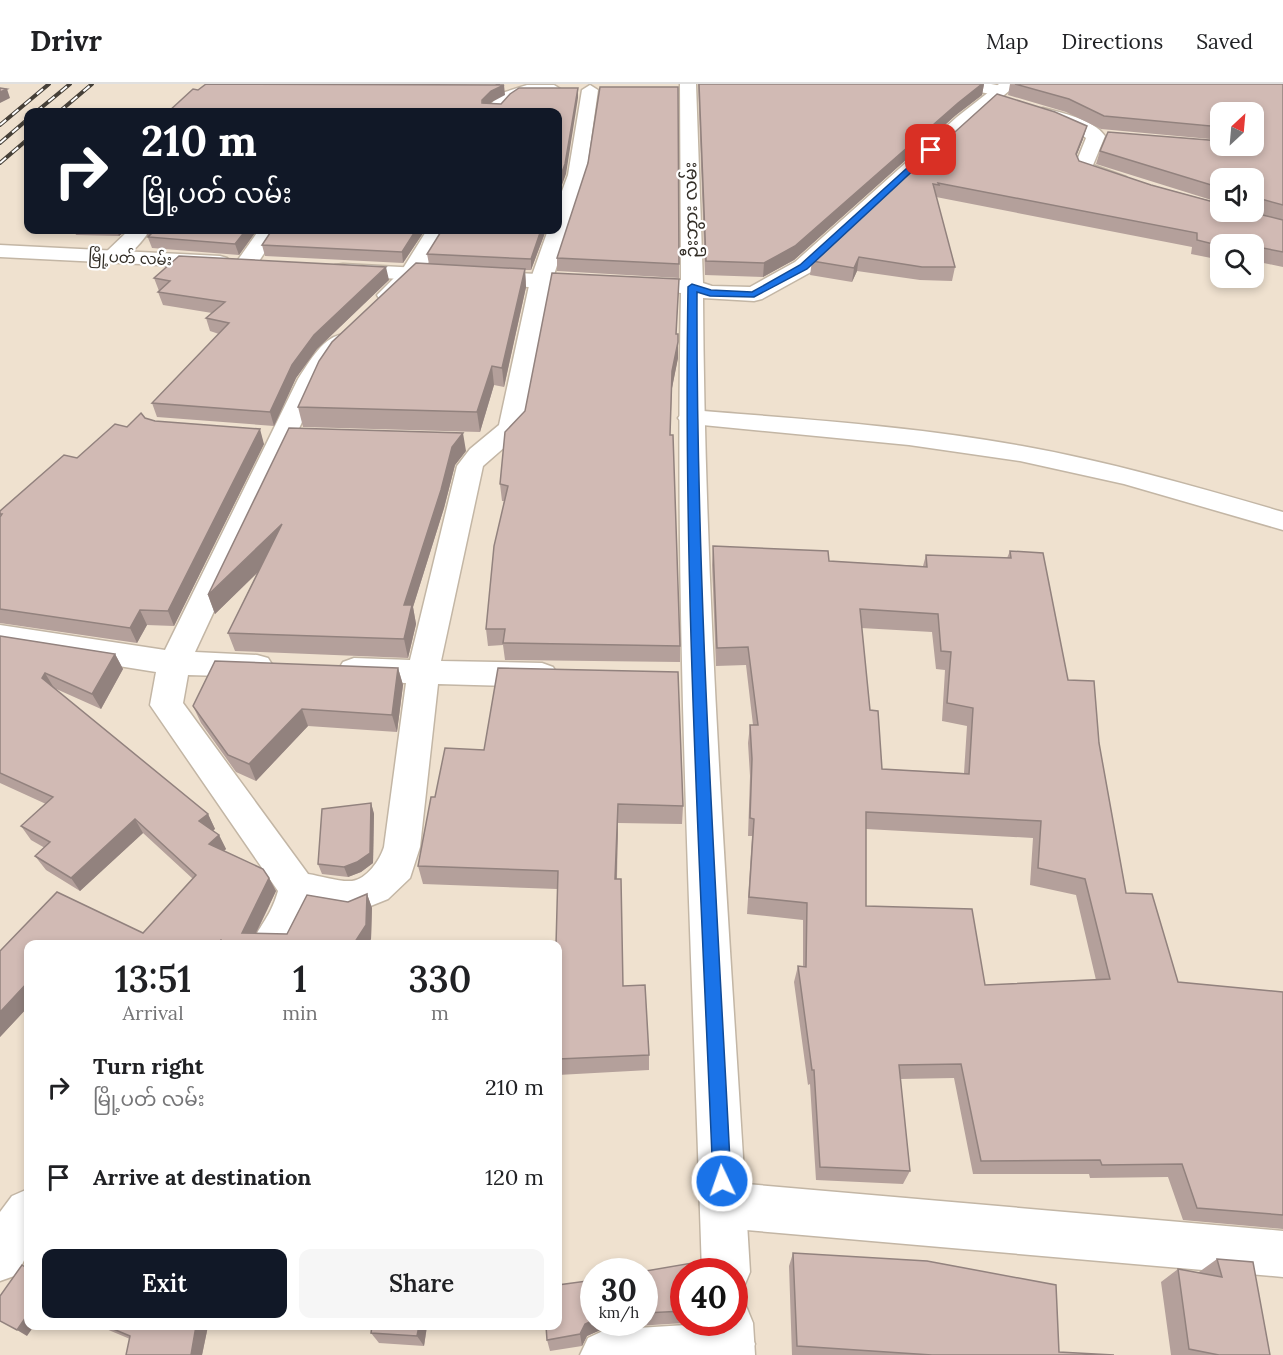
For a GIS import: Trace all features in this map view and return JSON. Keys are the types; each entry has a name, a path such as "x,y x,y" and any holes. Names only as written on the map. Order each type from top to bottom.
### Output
{"street":[{"path":"965,84 1008,97 1074,124 1096,136 1119,138"},
{"name":"ဦးဘွား လမ်း","path":"681,89 692,287 688,677 725,1258"},
{"path":"496,108 498,102 505,96 517,91 596,90 577,175 562,219"},
{"path":"650,286 692,287 710,293 754,294 803,267 963,121 1008,97"},
{"path":"1096,136 1083,168 1135,186"},
{"path":"112,257 136,234"},
{"path":"246,264 266,234"},
{"path":"435,234 410,274 327,355 310,379 174,663 166,705 297,888 353,897 375,888 397,867 402,847 423,672 470,466 474,459 511,427 541,281 557,234"},
{"name":"မြို့ပတ် လမ်း","path":"0,251 269,265"},
{"path":"328,269 619,285"},
{"path":"691,418 840,430 983,447 1131,477 1283,520"},
{"path":"462,441 495,442"},
{"path":"0,636 174,663 281,667"},
{"path":"328,669 573,675"},
{"path":"275,940 280,935 291,912 297,888"},
{"path":"723,1205 1283,1254"},
{"path":"0,1258 24,1217"},
{"path":"605,1355 729,1340"}],"building":[{"path":"206,84 504,85 491,91 482,100 482,103 501,104 519,88 578,88 562,172 562,108 172,108 193,89 198,90"},
{"path":"699,84 982,84 795,246 764,263 706,261"},
{"path":"1015,84 1283,84 1283,205 1264,200 1264,168 1210,168 1210,185 1100,151 1108,132 1210,140 1210,156 1264,156 1264,102 1210,102 1210,126 1104,116 1069,99"},
{"path":"600,87 678,87 679,264 557,258 588,163"},
{"path":"997,94 1055,112 1087,126 1076,154 1079,161 1151,185 1210,201 1210,222 1264,222 1264,215 1283,220 1283,252 1264,248 1264,234 1210,234 1210,243 1197,240 1197,233 938,183 939,185 933,184 955,267 922,267 859,257 854,268 812,261"},
{"path":"151,234 243,234 235,244 148,237"},
{"path":"269,234 413,234 402,252 262,245"},
{"path":"440,234 540,234 531,259 427,254"},
{"path":"179,256 386,267 314,335 292,365 270,412 152,403 229,323 206,318 225,302 158,292 170,281 154,278"},
{"path":"416,263 525,269 502,368 492,366 477,412 298,407 319,361 332,342"},
{"path":"552,273 679,279 676,334 678,334 678,342 672,371 670,435 673,435 680,646 503,643 505,629 486,629 494,546 508,486 500,484 505,432 525,411"},
{"path":"141,413 145,418 155,421 260,429 168,611 140,610 130,628 0,609 0,517 2,514 0,511 64,455 77,458 115,424 127,427"},
{"path":"289,428 463,433 452,447 441,490 404,605 412,605 404,639 228,633 282,524 208,595"},
{"path":"713,546 828,551 829,561 927,567 926,555 1011,558 1010,551 1043,553 1068,680 1094,681 1099,743 1126,893 1152,894 1178,982 1283,992 1283,1215 1197,1208 1182,1164 1102,1165 1100,1160 981,1161 961,1064 899,1065 910,1171 820,1167 814,1070 812,1070 798,966 806,967 807,903 749,897 754,819 750,818 752,759 750,725 758,725 748,647 717,648","holes":["860,609 938,614 941,651 951,652 947,703 973,708 969,774 882,769 878,711 870,710","866,812 1041,821 1038,868 1085,879 1110,979 985,985 972,909 866,906"]},
{"path":"0,636 115,654 92,694 45,673 42,678 208,814 199,821 219,835 209,844 263,869 269,878 242,933 287,934 307,895 348,902 367,894 366,925 356,940 24,940 24,986 0,1012 0,951 57,892 143,933 196,875 135,819 71,878 35,856 50,842 21,826 53,797 0,773"},
{"path":"215,661 398,668 392,715 302,709 249,764 228,755 193,706"},
{"path":"498,668 678,672 683,806 618,804 615,879 621,879 623,986 645,985 649,1055 562,1059 562,940 556,940 558,871 418,866 431,797 435,797 445,748 484,750"},
{"path":"371,803 370,853 344,867 318,864 322,809"},
{"path":"793,1253 927,1261 1056,1285 1059,1352 1114,1355 932,1355 797,1346"},
{"path":"1217,1259 1253,1262 1270,1355 1219,1355 1189,1349 1178,1269 1222,1277"},
{"path":"22,1265 24,1266 24,1320 17,1330 0,1321 0,1296"},
{"path":"670,1267 670,1312 658,1312 658,1269"},
{"path":"580,1282 580,1334 547,1340 546,1330 562,1330 562,1284"},
{"path":"116,1330 195,1330 191,1355 126,1355 130,1336"},
{"path":"371,1330 418,1330 417,1336 371,1333"}],"railway":[{"path":"0,125 49,84"},
{"path":"41,108 70,84"},
{"path":"64,108 92,84"},
{"path":"0,143 24,122"},
{"path":"0,163 24,142"}],"route":[{"path":"722,1181 699,677 691,418 692,287 710,293 754,294 803,267 931,150"}]}
